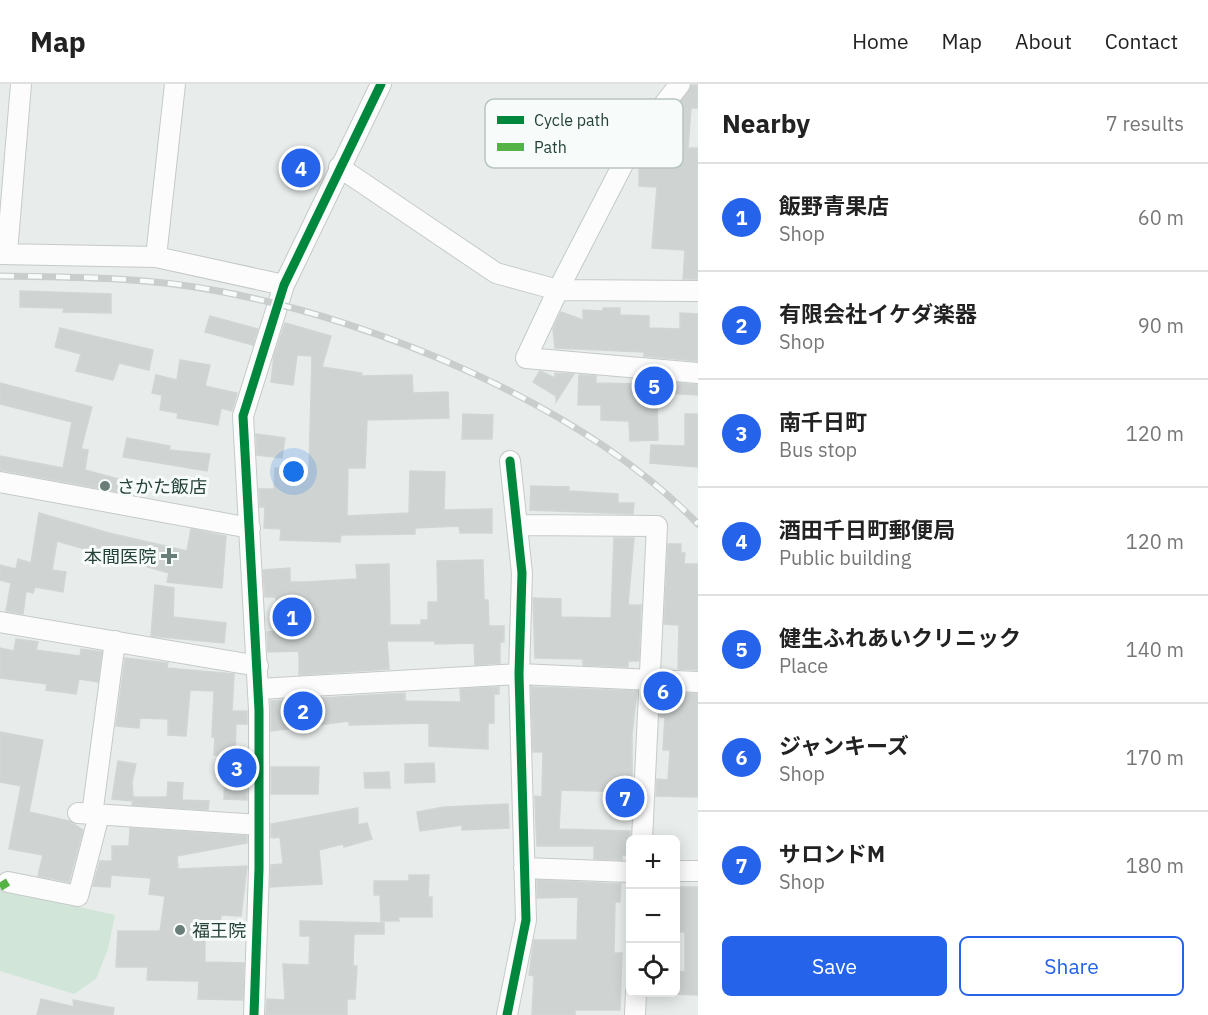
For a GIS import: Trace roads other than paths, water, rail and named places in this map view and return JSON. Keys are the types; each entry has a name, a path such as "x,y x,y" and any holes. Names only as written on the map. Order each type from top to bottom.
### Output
{"street":[{"path":"21,84 3,253 156,257 284,285"},
{"path":"156,257 175,84"},
{"path":"254,1015 260,825 259,689 243,416 284,285 381,84"},
{"path":"668,99 680,84"},
{"path":"339,168 496,273 558,290 698,291"},
{"path":"621,168 558,290 526,358 698,373"},
{"path":"507,1015 526,920 519,674 522,573 510,461"},
{"path":"0,482 250,528"},
{"path":"517,525 657,526 642,835"},
{"path":"0,622 258,666"},
{"path":"8,882 78,896 115,641"},
{"path":"259,689 519,674 698,682"},
{"path":"90,815 260,825"},
{"path":"524,868 626,872"},
{"path":"680,871 698,871"},
{"path":"635,1015 636,997"}],"railway":[{"path":"0,276 82,277 191,286 280,305 345,323 475,374 538,406 597,442 651,481 698,524"}],"place":[{"name":"酒田千日町郵便局","path":"301,168"},
{"name":"健生ふれあいクリニック","path":"654,386"},
{"name":"さかた飯店","path":"105,486"},
{"name":"本間医院","path":"169,556"},
{"name":"飯野青果店","path":"292,617"},
{"name":"ジャンキーズ","path":"663,691"},
{"name":"有限会社イケダ楽器","path":"303,711"},
{"name":"南千日町","path":"237,768"},
{"name":"サロンドM","path":"625,798"},
{"name":"福王院","path":"180,930"}]}
